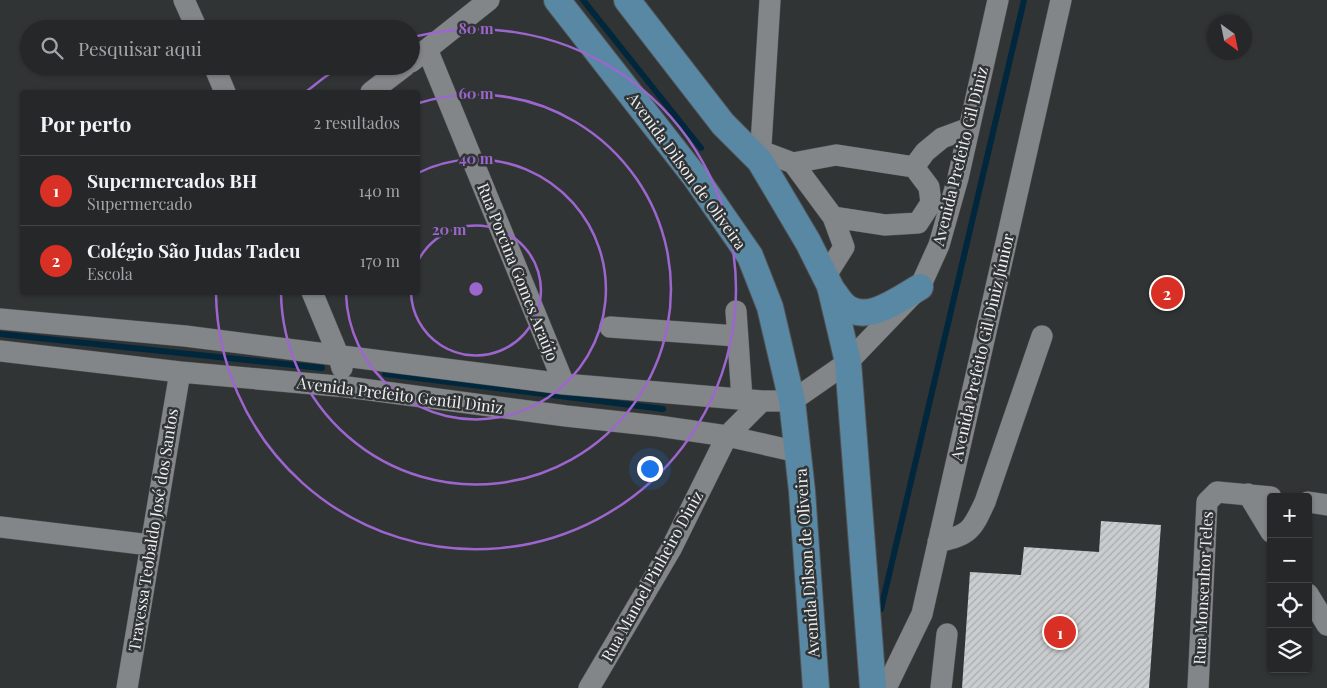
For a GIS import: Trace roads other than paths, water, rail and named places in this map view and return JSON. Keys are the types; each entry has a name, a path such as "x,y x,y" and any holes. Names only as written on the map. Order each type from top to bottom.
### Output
{"main road":[{"name":"Avenida Dilson de Oliveira","path":"557,0 696,178 750,256 770,307 792,401 798,452 816,688"},
{"path":"627,0 723,124 761,156 828,282 846,306 861,313 879,310 920,287"},
{"path":"828,282 848,362 873,688"}],"street":[{"path":"184,0 193,20"},
{"path":"420,55 489,0"},
{"path":"770,0 761,156 793,163 836,155 914,167 929,187 931,203 918,223 885,225 833,217"},
{"name":"Avenida Prefeito Gil Diniz","path":"792,401 848,362 920,287 939,245 958,178 998,0"},
{"name":"Avenida Prefeito Gil Diniz Júnior","path":"886,688 922,614 1061,0"},
{"name":"Rua Porcina Gomes Araújo","path":"420,58 564,384"},
{"path":"218,75 224,90"},
{"path":"374,90 393,75"},
{"path":"914,167 925,152 942,138 969,128"},
{"path":"793,163 833,217 844,247 828,282"},
{"path":"313,295 339,357 347,387"},
{"path":"727,436 752,400 737,336 736,311"},
{"name":"Avenida Prefeito Gentil Diniz","path":"0,319 185,336 564,384 752,400 792,401"},
{"path":"610,327 737,336"},
{"path":"938,542 958,537 974,525 985,502 1042,336"},
{"name":"Avenida Prefeito Gentil Diniz","path":"0,351 180,372 347,387 566,416 658,426 727,436 798,452"},
{"name":"Travessa Teobaldo José dos Santos","path":"127,688 180,372"},
{"name":"Rua Manoel Pinheiro Diniz","path":"589,688 671,549 727,436"},
{"name":"Rua Monsenhor Teles","path":"1198,688 1208,502 1217,492 1248,494"},
{"path":"1248,494 1267,496"},
{"path":"1248,494 1267,525"},
{"path":"1312,503 1327,505"},
{"path":"0,527 150,545"},
{"path":"1312,601 1327,625"},
{"path":"941,688 947,634"}],"waterway":[{"path":"583,0 701,148"},
{"path":"881,609 1024,0"},
{"path":"0,334 322,368"},
{"path":"385,374 663,409"}],"place":[{"name":"Colégio São Judas Tadeu","path":"1167,293"},
{"name":"Supermercados BH","path":"1060,632"}]}
